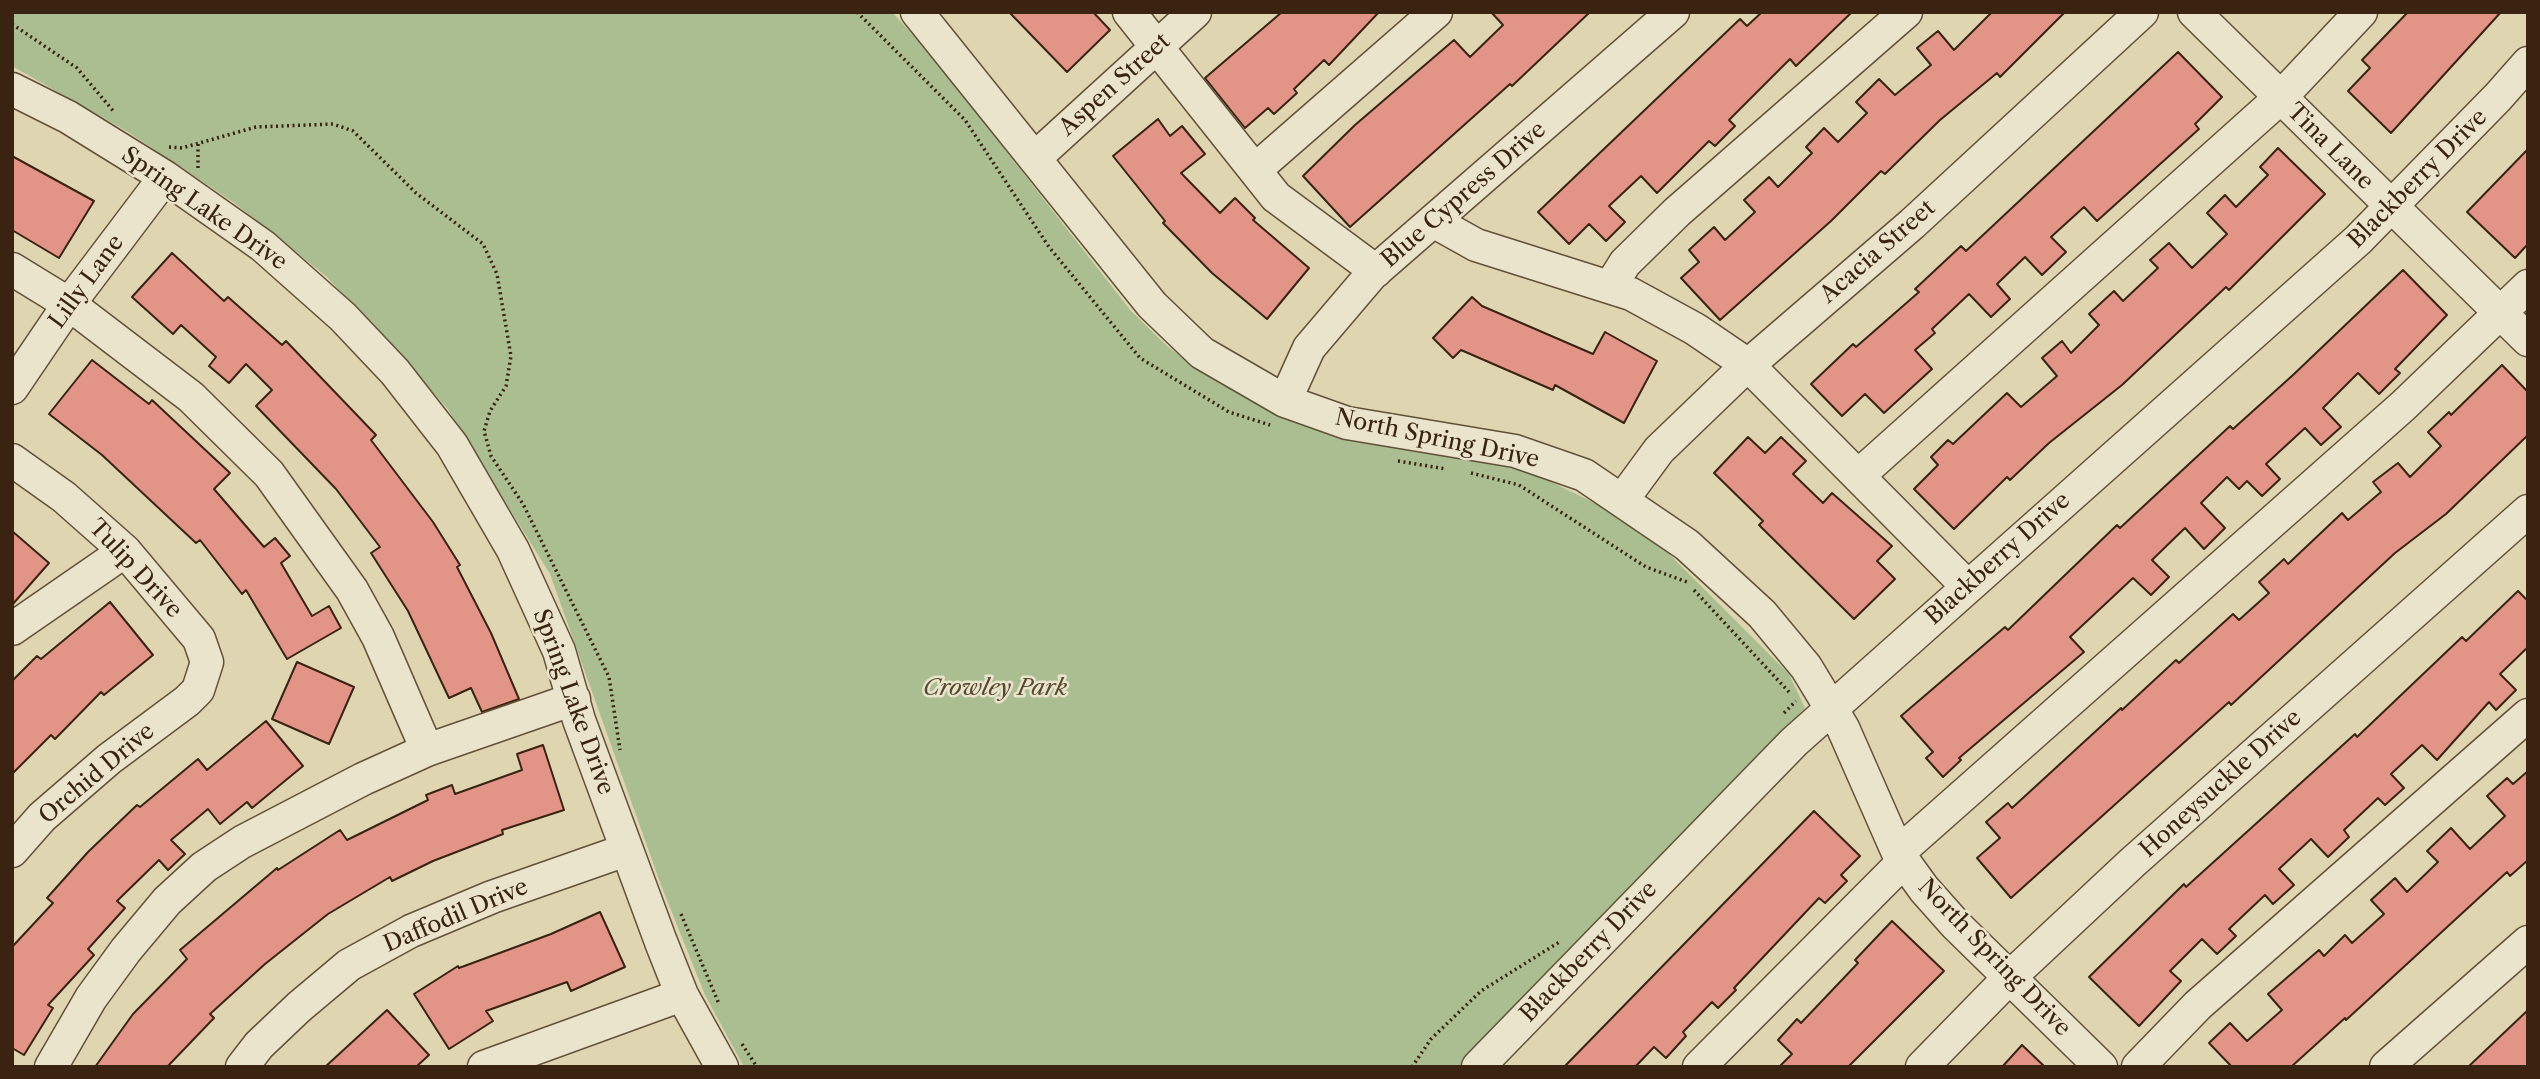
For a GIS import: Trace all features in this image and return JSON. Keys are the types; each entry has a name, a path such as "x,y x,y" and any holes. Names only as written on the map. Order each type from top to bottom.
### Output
{"street":[{"name":"North Spring Drive","path":"917,12 1152,305 1202,353 1281,414 1516,451 1584,475 1687,545 1762,614 1806,667 1833,706 1901,857 1955,925 2101,1067"},
{"path":"1129,12 1290,210 1340,241 1376,271"},
{"name":"Aspen Street","path":"1035,158 1195,12"},
{"path":"1255,170 1436,12"},
{"name":"Blue Cypress Drive","path":"1281,414 1308,348 1376,271 1673,12"},
{"path":"1610,286 1625,262 1677,212 1906,12"},
{"name":"Acacia Street","path":"1623,499 1659,450 1748,365 1912,224 2142,12"},
{"name":"Tina Lane","path":"2194,12 2528,340"},
{"path":"1858,475 2280,98 2361,12"},
{"name":"Blackberry Drive","path":"1478,1067 1833,706 2392,208 2528,63"},
{"name":"Spring Lake Drive","path":"12,89 68,117 165,177 263,246 343,317 403,383 452,445 513,551 559,651 626,850 682,995 722,1067"},
{"name":"Lilly Lane","path":"12,388 69,304 165,177"},
{"path":"1433,221 1476,246 1536,267 1632,294 1695,328 1748,365 1967,586"},
{"path":"12,269 69,304 191,397 270,474 352,590 378,637 426,750"},
{"path":"1699,1067 1901,857 2382,424 2528,286"},
{"name":"Tulip Drive","path":"12,460 64,497 125,551 199,639 207,662 198,690 187,701"},
{"name":"Honeysuckle Drive","path":"1922,1067 2009,978 2133,862 2528,511"},
{"path":"12,629 125,551"},
{"path":"51,1067 85,1008 126,950 167,901 204,867 242,842 322,799 426,750 574,699"},
{"name":"Orchid Drive","path":"12,851 42,817 109,759 187,701"},
{"path":"2138,1067 2198,1006 2528,715"},
{"name":"Daffodil Drive","path":"242,1067 259,1045 349,965 411,931 492,897 626,850"},
{"path":"2386,1067 2528,942"},
{"path":"484,1067 682,995"}],"path":[{"path":"857,12 965,120 1049,247 1140,358 1229,412 1281,414"},
{"path":"198,144 198,172"},
{"path":"1385,458 1448,469"},
{"path":"1460,471 1520,485 1646,567 1687,582 1796,700 1777,720"},
{"path":"1412,1067 1431,1038 1481,991 1561,941 1570,932"}],"green space":[{"name":"Crowley Park","path":"12,12 892,12 930,54 1131,311 1167,346 1211,378 1280,413 1414,452 1479,458 1543,478 1605,508 1662,547 1789,674 1805,708 1459,1067 744,1067 705,995 661,885 550,574 447,408 327,277 233,202 128,132 12,66"}],"building":[{"path":"1009,12 1093,12 1110,30 1067,72"},
{"path":"1282,12 1379,12 1329,65 1324,60 1294,89 1297,93 1274,114 1268,108 1245,128 1205,78"},
{"path":"1491,12 1590,12 1512,86 1510,84 1350,227 1303,176 1355,125 1454,40 1470,57 1503,25"},
{"path":"1762,12 1852,12 1796,66 1790,59 1729,120 1735,126 1715,146 1709,141 1657,193 1641,176 1609,206 1625,222 1606,241 1589,224 1569,244 1538,212 1740,19 1747,26"},
{"path":"1992,12 2065,12 2000,77 1997,73 1940,120 1885,174 1881,171 1831,221 1720,320 1681,278 1699,262 1689,250 1714,227 1725,240 1755,212 1744,200 1769,177 1778,187 1812,153 1806,147 1824,128 1838,142 1867,113 1856,102 1879,79 1895,95 1931,65 1917,48 1938,31 1954,50"},
{"path":"2408,12 2501,12 2391,133 2348,91 2370,68 2362,60"},
{"path":"2178,52 2222,97 2195,124 2199,129 2097,221 2084,207 2051,237 2066,252 2042,275 2025,257 1997,284 2010,299 1991,317 1969,294 1932,329 1935,333 1915,350 1932,369 1884,413 1865,394 1842,416 1811,384 1853,344 1856,347 1919,292 1915,289 1961,246 1966,251"},
{"path":"1158,119 1170,136 1182,126 1205,154 1181,173 1220,213 1235,198 1255,218 1253,220 1309,268 1267,319 1212,273 1163,223 1165,221 1113,156"},
{"path":"2278,148 2325,194 2229,290 2226,287 2122,385 2049,443 2010,480 2007,477 1954,529 1914,489 1938,465 1931,457 1948,440 1953,444 2007,393 2021,407 2057,376 2042,358 2062,341 2071,353 2099,325 2089,314 2114,291 2123,301 2158,268 2150,260 2169,243 2192,268 2227,234 2207,213 2225,195 2236,207 2268,175 2260,167"},
{"path":"2528,149 2528,244 2515,258 2467,212"},
{"path":"12,156 94,201 59,258 12,230"},
{"path":"172,253 224,301 228,297 282,345 286,341 376,435 371,440 433,522 460,565 457,567 491,633 519,699 482,712 471,688 449,698 408,611 371,553 380,547 336,489 256,406 272,390 246,364 229,383 209,366 216,357 181,325 173,334 132,297"},
{"path":"2403,270 2447,315 2395,369 2400,373 2379,394 2358,373 2323,408 2341,427 2321,445 2305,428 2266,464 2280,479 2262,496 2247,481 2239,489 2227,477 2201,503 2225,528 2204,549 2185,528 2152,560 2169,577 2151,595 2133,578 2070,637 2084,652 1959,758 1961,760 1943,777 1926,758 1933,752 1901,716 2005,627 2008,630 2117,525 2120,528 2230,426 2233,429"},
{"path":"1472,297 1482,306 1593,354 1605,332 1657,361 1624,423 1555,385 1553,390 1461,350 1453,358 1433,338"},
{"path":"92,360 149,404 152,400 230,473 214,489 264,547 275,538 290,556 281,563 312,616 329,606 341,628 287,659 246,590 242,594 200,540 196,543 102,455 49,414"},
{"path":"2502,365 2528,392 2528,435 2446,514 2395,553 2231,705 2229,702 2011,898 1977,858 2000,838 1986,822 2008,803 2012,808 2121,708 2122,710 2176,660 2179,663 2233,614 2239,620 2269,593 2259,582 2284,559 2288,564 2342,513 2348,520 2381,492 2373,482 2398,463 2410,477 2441,446 2428,432 2449,412 2451,415"},
{"path":"1748,437 1765,453 1781,437 1806,461 1793,474 1823,503 1832,493 1892,546 1877,561 1895,579 1854,619 1759,525 1763,521 1714,473"},
{"path":"12,531 49,563 12,605"},
{"path":"2518,591 2528,601 2528,647 2500,674 2516,690 2496,710 2489,702 2437,760 2422,745 2391,774 2404,788 2385,805 2378,798 2344,830 2349,837 2328,857 2311,839 2279,869 2294,885 2273,904 2265,895 2229,929 2236,936 2217,954 2202,939 2170,971 2181,981 2139,1026 2089,977 2184,884 2186,887 2355,734 2357,737 2462,637 2466,641"},
{"path":"110,602 153,655 104,695 101,692 55,739 51,735 12,774 12,681 37,656 41,659"},
{"path":"297,662 354,687 329,744 272,719"},
{"path":"266,721 303,766 252,808 247,802 220,824 208,809 171,840 185,854 168,870 159,860 117,901 125,908 88,949 94,955 48,1005 53,1008 24,1055 12,1048 12,947 53,903 47,898 88,852 137,805 140,807 198,759 207,770"},
{"path":"543,745 564,810 502,830 503,834 433,861 392,881 390,877 328,914 265,964 210,1014 214,1018 167,1067 95,1067 133,1014 187,959 180,950 277,868 278,870 340,830 347,840 428,800 426,795 452,785 455,794 522,770 517,754"},
{"path":"2528,771 2528,860 2510,876 2507,872 2291,1067 2232,1067 2209,1043 2230,1023 2247,1041 2282,1010 2268,994 2319,950 2324,956 2345,935 2352,943 2384,914 2371,900 2395,878 2407,892 2438,862 2427,851 2451,828 2470,849 2505,816 2487,796 2507,778 2513,784"},
{"path":"1814,811 1860,856 1841,875 1847,881 1825,903 1819,898 1718,1008 1712,1002 1683,1032 1686,1036 1666,1058 1654,1047 1635,1067 1564,1067"},
{"path":"600,912 625,967 571,991 567,982 486,1011 493,1021 449,1049 414,994 458,966 459,968 551,934"},
{"path":"1892,921 1944,971 1848,1067 1779,1067 1792,1054 1778,1040 1797,1019 1801,1023 1858,963 1855,960"},
{"path":"387,1010 429,1055 416,1067 325,1067"},
{"path":"2528,1010 2528,1067 2468,1067"},
{"path":"2022,1045 2045,1067 2002,1067"}]}
